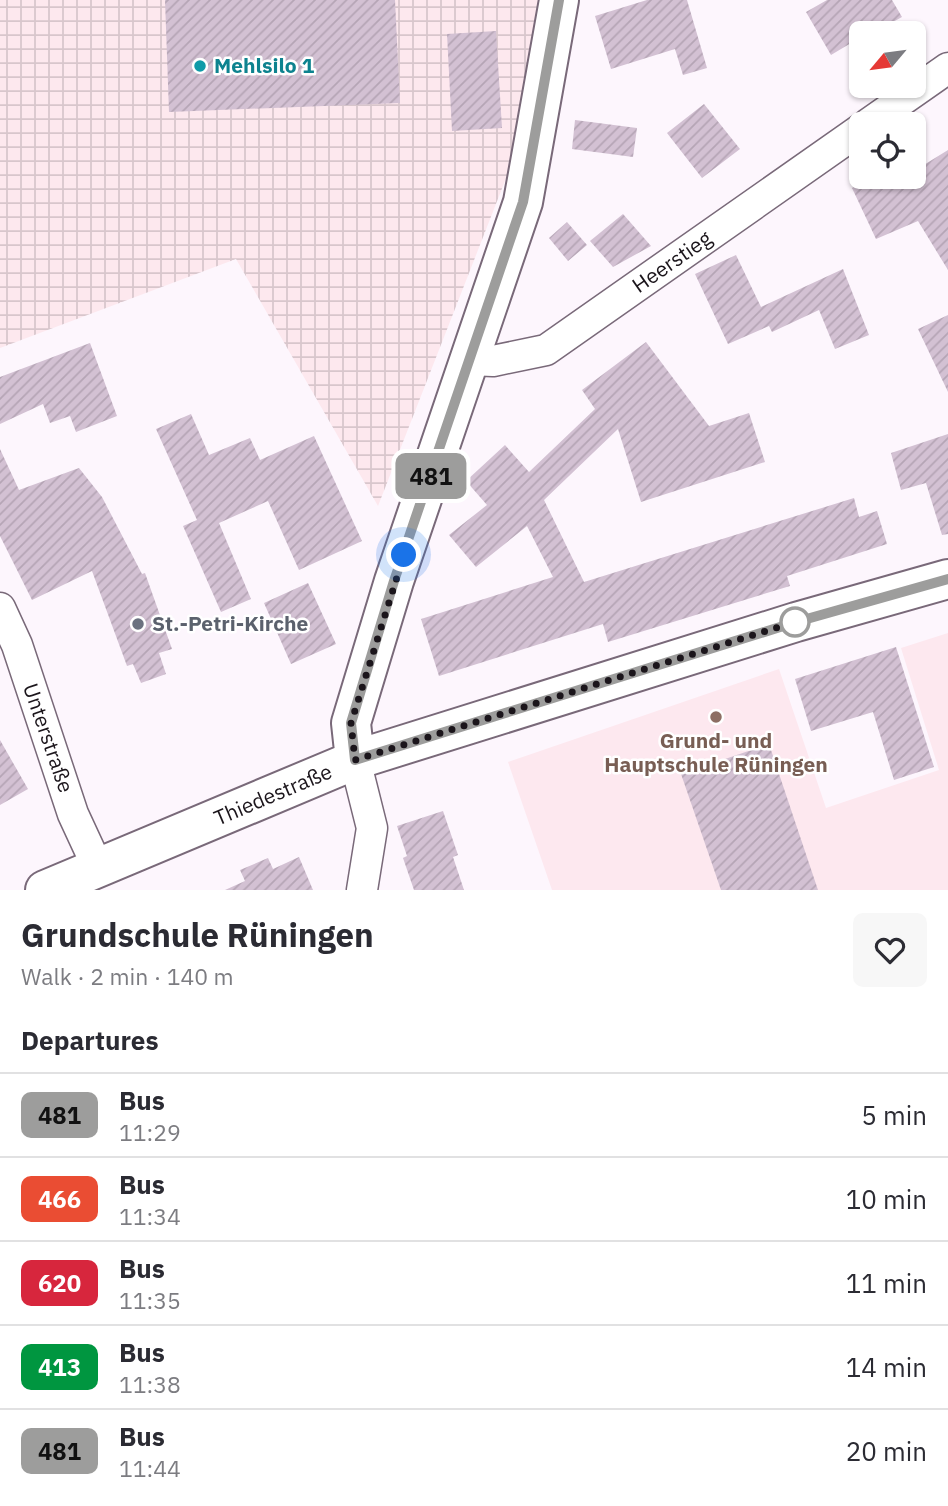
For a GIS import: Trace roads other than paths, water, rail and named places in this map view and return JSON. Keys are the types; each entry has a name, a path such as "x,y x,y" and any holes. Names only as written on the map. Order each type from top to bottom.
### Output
{"street":[{"path":"362,890 372,828 355,760 351,723 394,581 523,202 559,0"},
{"path":"884,112 948,68"},
{"name":"Heerstieg","path":"470,360 494,361 547,350 849,137"},
{"name":"Thiedestraße","path":"45,890 355,760 796,622 948,579"},
{"name":"Unterstraße","path":"0,608 17,645 74,814 98,868"}],"place":[{"name":"Mehlsilo 1","path":"200,66"},
{"name":"St.-Petri-Kirche","path":"138,624"},
{"name":"Grund- und Hauptschule Rüningen","path":"716,717"}]}
